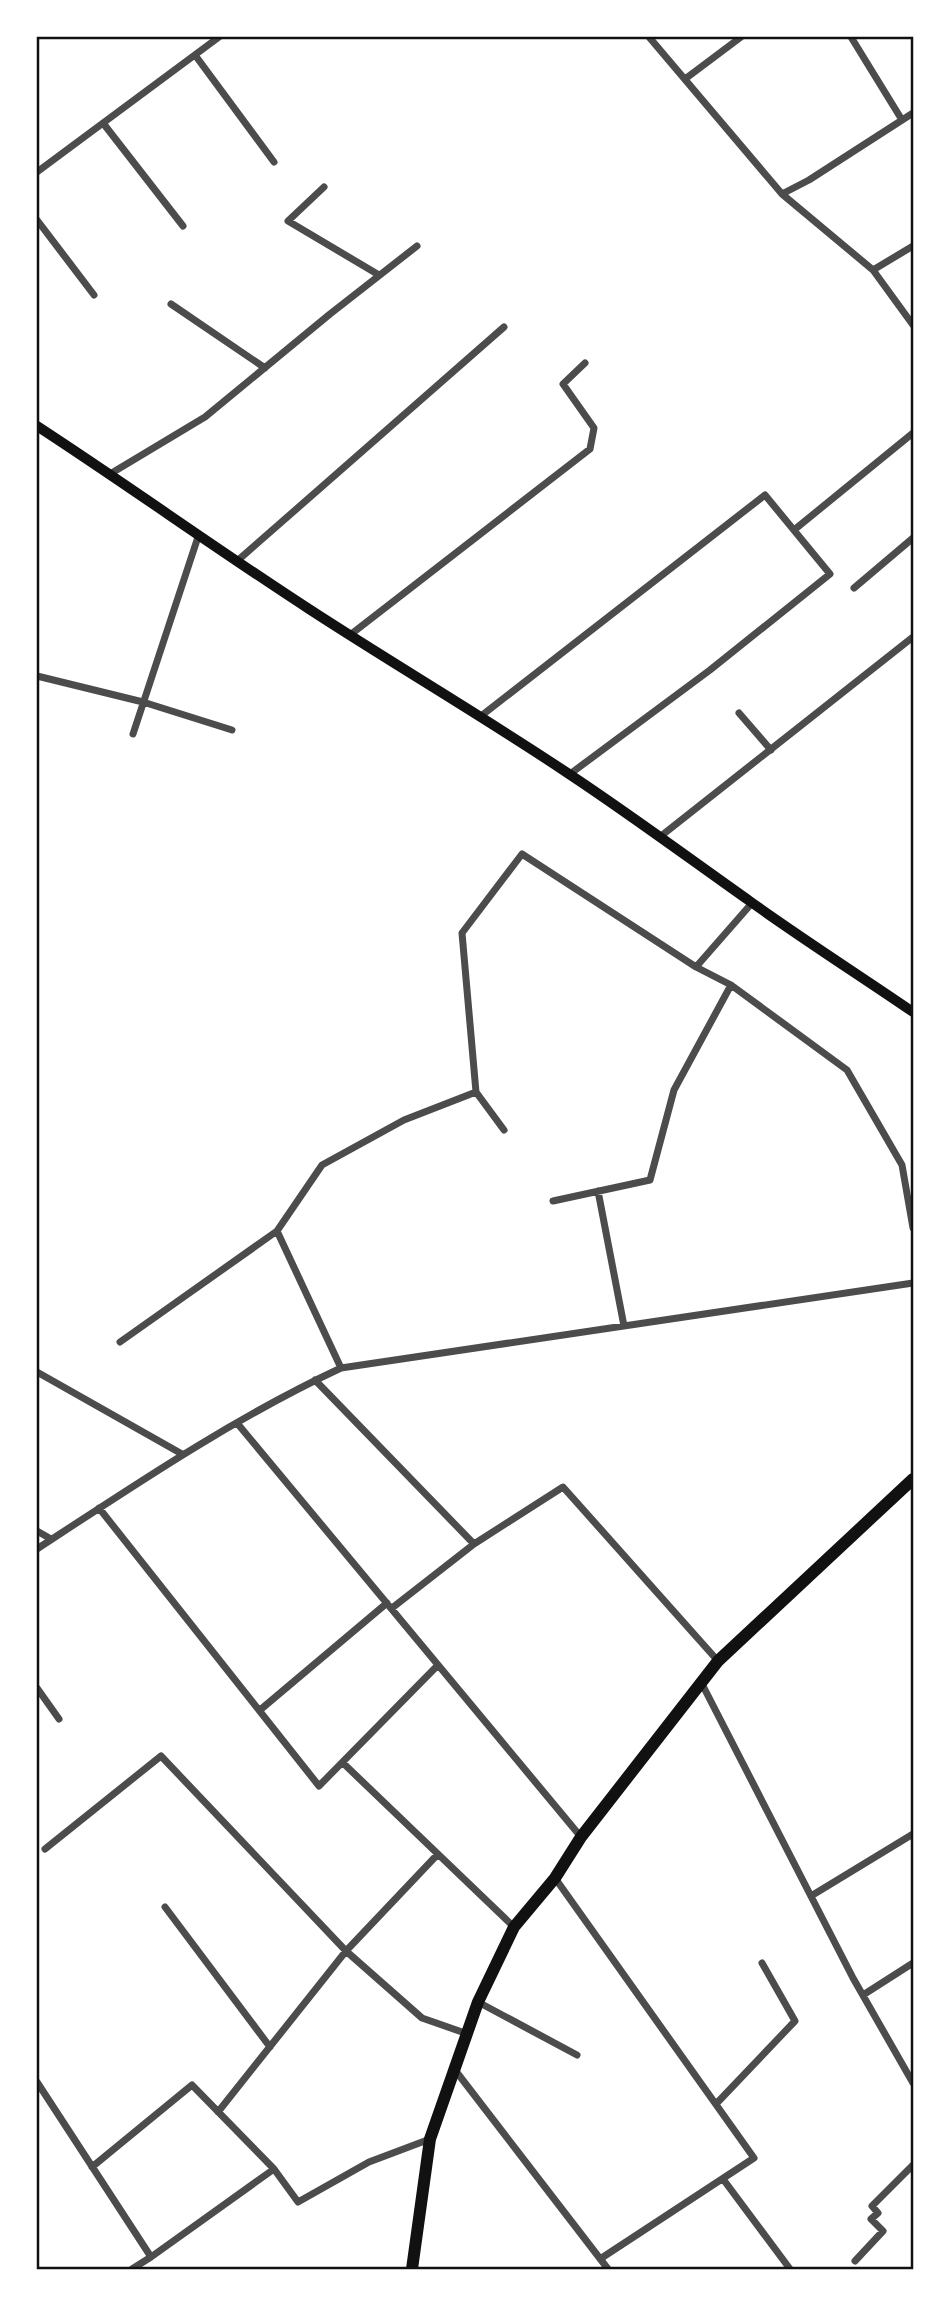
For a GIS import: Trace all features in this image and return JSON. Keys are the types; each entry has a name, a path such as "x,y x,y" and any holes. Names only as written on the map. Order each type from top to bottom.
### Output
{"main road":[{"path":"37,426 236,562 570,774 752,903 913,1012"},
{"path":"412,2269 429,2140 465,2033 514,1927 555,1878 581,1837 718,1661 913,1479"}],"street":[{"path":"37,172 219,37"},
{"path":"649,37 782,194 873,271 913,325"},
{"path":"685,79 741,37"},
{"path":"851,37 902,120"},
{"path":"195,55 274,162"},
{"path":"782,194 809,180 913,113"},
{"path":"103,123 183,226"},
{"path":"324,187 288,221 379,275"},
{"path":"37,220 94,295"},
{"path":"110,474 205,417 417,246"},
{"path":"873,271 913,246"},
{"path":"171,304 265,368"},
{"path":"236,562 503,327"},
{"path":"349,635 590,449 594,428 563,384 585,363"},
{"path":"794,530 913,433"},
{"path":"481,716 765,495 830,574 710,670 570,774"},
{"path":"133,733 198,537"},
{"path":"854,588 913,538"},
{"path":"661,836 913,637"},
{"path":"37,676 144,702 232,730"},
{"path":"739,713 771,750"},
{"path":"504,1130 476,1092 462,933 522,854 696,967 731,985 847,1070 902,1165 913,1228"},
{"path":"696,967 752,903"},
{"path":"553,1202 650,1180 674,1090 731,985"},
{"path":"120,1342 277,1231 322,1166 404,1120 476,1092"},
{"path":"598,1191 624,1326"},
{"path":"277,1231 341,1368"},
{"path":"37,1549 182,1454 341,1368 913,1283"},
{"path":"37,1372 182,1454"},
{"path":"316,1380 474,1544"},
{"path":"237,1423 581,1837"},
{"path":"260,1710 390,1605 474,1544 563,1487 718,1661"},
{"path":"99,1508 319,1786 438,1665"},
{"path":"37,1531 51,1539"},
{"path":"702,1684 863,1995 912,2077"},
{"path":"37,1688 59,1719"},
{"path":"45,1849 161,1756 346,1951 422,2018 465,2033"},
{"path":"342,1763 514,1927"},
{"path":"811,1896 913,1833"},
{"path":"219,2112 346,1951 438,1856"},
{"path":"555,1878 754,2158 600,2259"},
{"path":"165,1908 270,2047"},
{"path":"716,2104 795,2021 762,1963"},
{"path":"863,1995 913,1963"},
{"path":"478,2002 577,2055"},
{"path":"454,2070 608,2269"},
{"path":"37,2082 151,2258"},
{"path":"92,2167 192,2085 274,2169 298,2202 369,2162 429,2140"},
{"path":"855,2261 883,2231 871,2219 878,2213 872,2206 913,2165"},
{"path":"132,2269 274,2169"},
{"path":"723,2179 790,2269"}]}
